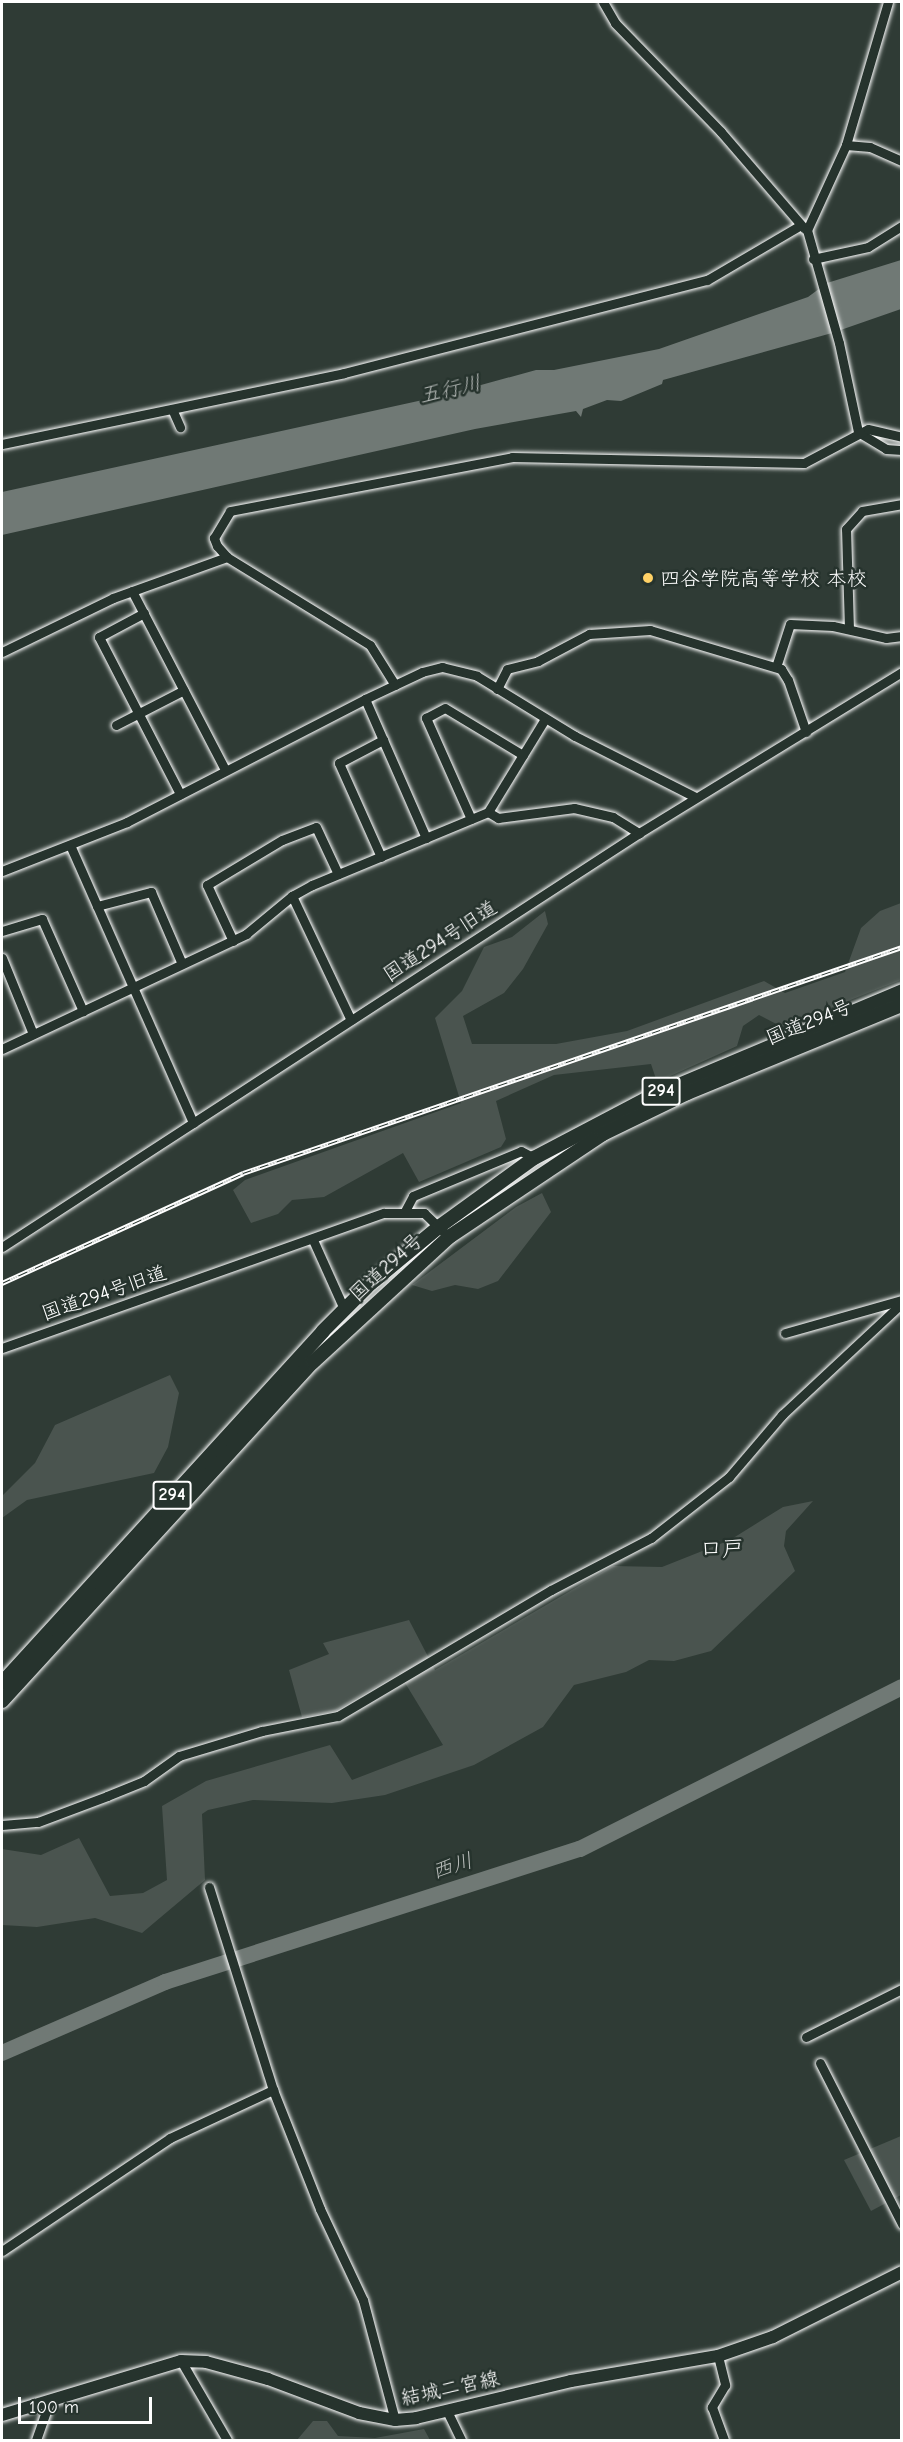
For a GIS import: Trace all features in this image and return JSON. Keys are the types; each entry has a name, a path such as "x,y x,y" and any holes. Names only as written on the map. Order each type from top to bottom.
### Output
{"highway":[{"name":"国道294号","path":"2,1683 344,1309 440,1226 534,1158 683,1081 902,991"},
{"name":"国道294号","path":"2,1701 313,1362 449,1238 507,1195 603,1134 687,1093 902,1005"}],"main road":[{"name":"結城二宮線","path":"2,2415 181,2361 206,2362 268,2379 359,2413 395,2420 447,2411 571,2381 718,2356 774,2337 902,2272"}],"street":[{"path":"603,2 615,23 721,132 803,228 839,343 858,432 886,449 902,450"},
{"path":"2,444 356,370 707,280 803,228 846,145 888,2"},
{"path":"846,145 870,147 902,161"},
{"path":"813,259 868,247 902,226"},
{"path":"172,409 180,428"},
{"path":"395,685 379,656 353,632 227,557 213,542 230,511 512,457 804,463 833,450 858,432 868,429 902,437"},
{"path":"849,629 846,529 862,512 902,504"},
{"path":"2,652 132,591 227,557"},
{"path":"132,591 225,770"},
{"path":"144,613 99,637 180,794"},
{"path":"776,667 788,625 811,623 886,638 902,636"},
{"path":"497,689 507,669 538,661 589,634 665,633 776,667 788,680 806,732"},
{"path":"2,871 128,822 365,699 431,669 453,667 497,689 545,719 695,797"},
{"name":"国道294号旧道","path":"2,1247 639,832 902,672"},
{"path":"116,725 184,690"},
{"path":"365,699 426,838"},
{"path":"471,819 426,718 445,708 523,755"},
{"path":"2,1048 233,941 292,896 338,874 488,812 545,719"},
{"path":"381,857 339,763 383,740"},
{"path":"488,812 498,818 574,808 613,817 639,832"},
{"path":"233,941 207,885 282,840 316,827 338,874"},
{"path":"70,845 192,1122"},
{"path":"97,906 151,892 182,964"},
{"path":"292,896 351,1020"},
{"path":"2,932 42,919 83,1011"},
{"path":"2,958 33,1034"},
{"path":"405,1211 413,1196 521,1151 534,1158"},
{"name":"国道294号旧道","path":"2,1348 312,1240 367,1218 405,1211 424,1213 440,1226 449,1238"},
{"path":"312,1240 344,1309"},
{"path":"785,1333 902,1302"},
{"path":"2,1825 38,1822 107,1796 144,1781 179,1756 262,1731 338,1716 551,1590 651,1538 729,1477 782,1415 902,1302"},
{"path":"209,1887 273,2090 320,2209 363,2300 395,2420"},
{"path":"806,2037 902,1989"},
{"path":"820,2063 902,2224"},
{"path":"2,2251 170,2138 273,2090"},
{"path":"718,2356 725,2385 712,2407 724,2440"},
{"path":"181,2361 227,2440"},
{"path":"36,2440 50,2400"},
{"path":"447,2411 460,2440"}],"shaded area":[{"path":"901,260 901,309 832,333 663,380 662,384 621,401 607,400 583,409 581,417 576,411 475,429 2,535 2,492 441,396 536,370 554,370 659,349 808,297 827,283"},
{"path":"901,903 901,980 782,1027 759,1015 743,1026 737,1046 657,1082 651,1064 554,1075 496,1101 506,1139 501,1147 419,1182 403,1153 324,1197 292,1200 278,1214 251,1223 233,1190 245,1180 461,1103 435,1018 462,991 484,947 512,937 545,911 548,924 523,969 504,993 463,1016 472,1044 556,1044 627,1031 764,981 785,993 845,972 861,928 880,911"},
{"path":"542,1193 551,1212 498,1281 478,1289 455,1285 432,1291 412,1285 516,1207"},
{"path":"170,1375 179,1393 168,1447 154,1473 27,1500 2,1518 2,1496 35,1463 55,1425"},
{"path":"813,1501 786,1531 784,1546 795,1571 711,1651 674,1661 649,1660 626,1672 574,1685 543,1727 474,1765 385,1795 332,1803 253,1800 208,1810 202,1814 205,1880 142,1933 95,1918 37,1927 2,1925 2,1849 41,1855 79,1838 110,1896 143,1893 167,1880 162,1806 206,1781 330,1745 352,1780 443,1745 399,1673 335,1711 302,1717 289,1670 329,1654 323,1643 409,1620 435,1670 613,1566 662,1567 730,1540 783,1507"},
{"path":"901,2136 901,2195 871,2211 844,2160"},
{"path":"313,2421 327,2421 338,2436 375,2438 424,2429 430,2440 297,2440"}],"waterway":[{"name":"西川","path":"2,2053 165,1982 580,1849 902,1687"}],"railway":[{"path":"2,1283 243,1173 902,947"}],"place":[{"name":"四谷学院高等学校 本校","path":"648,578"}],"district":[{"name":"口戸","path":"722,1550"}],"water label":[{"name":"五行川","path":"450,389"}]}
